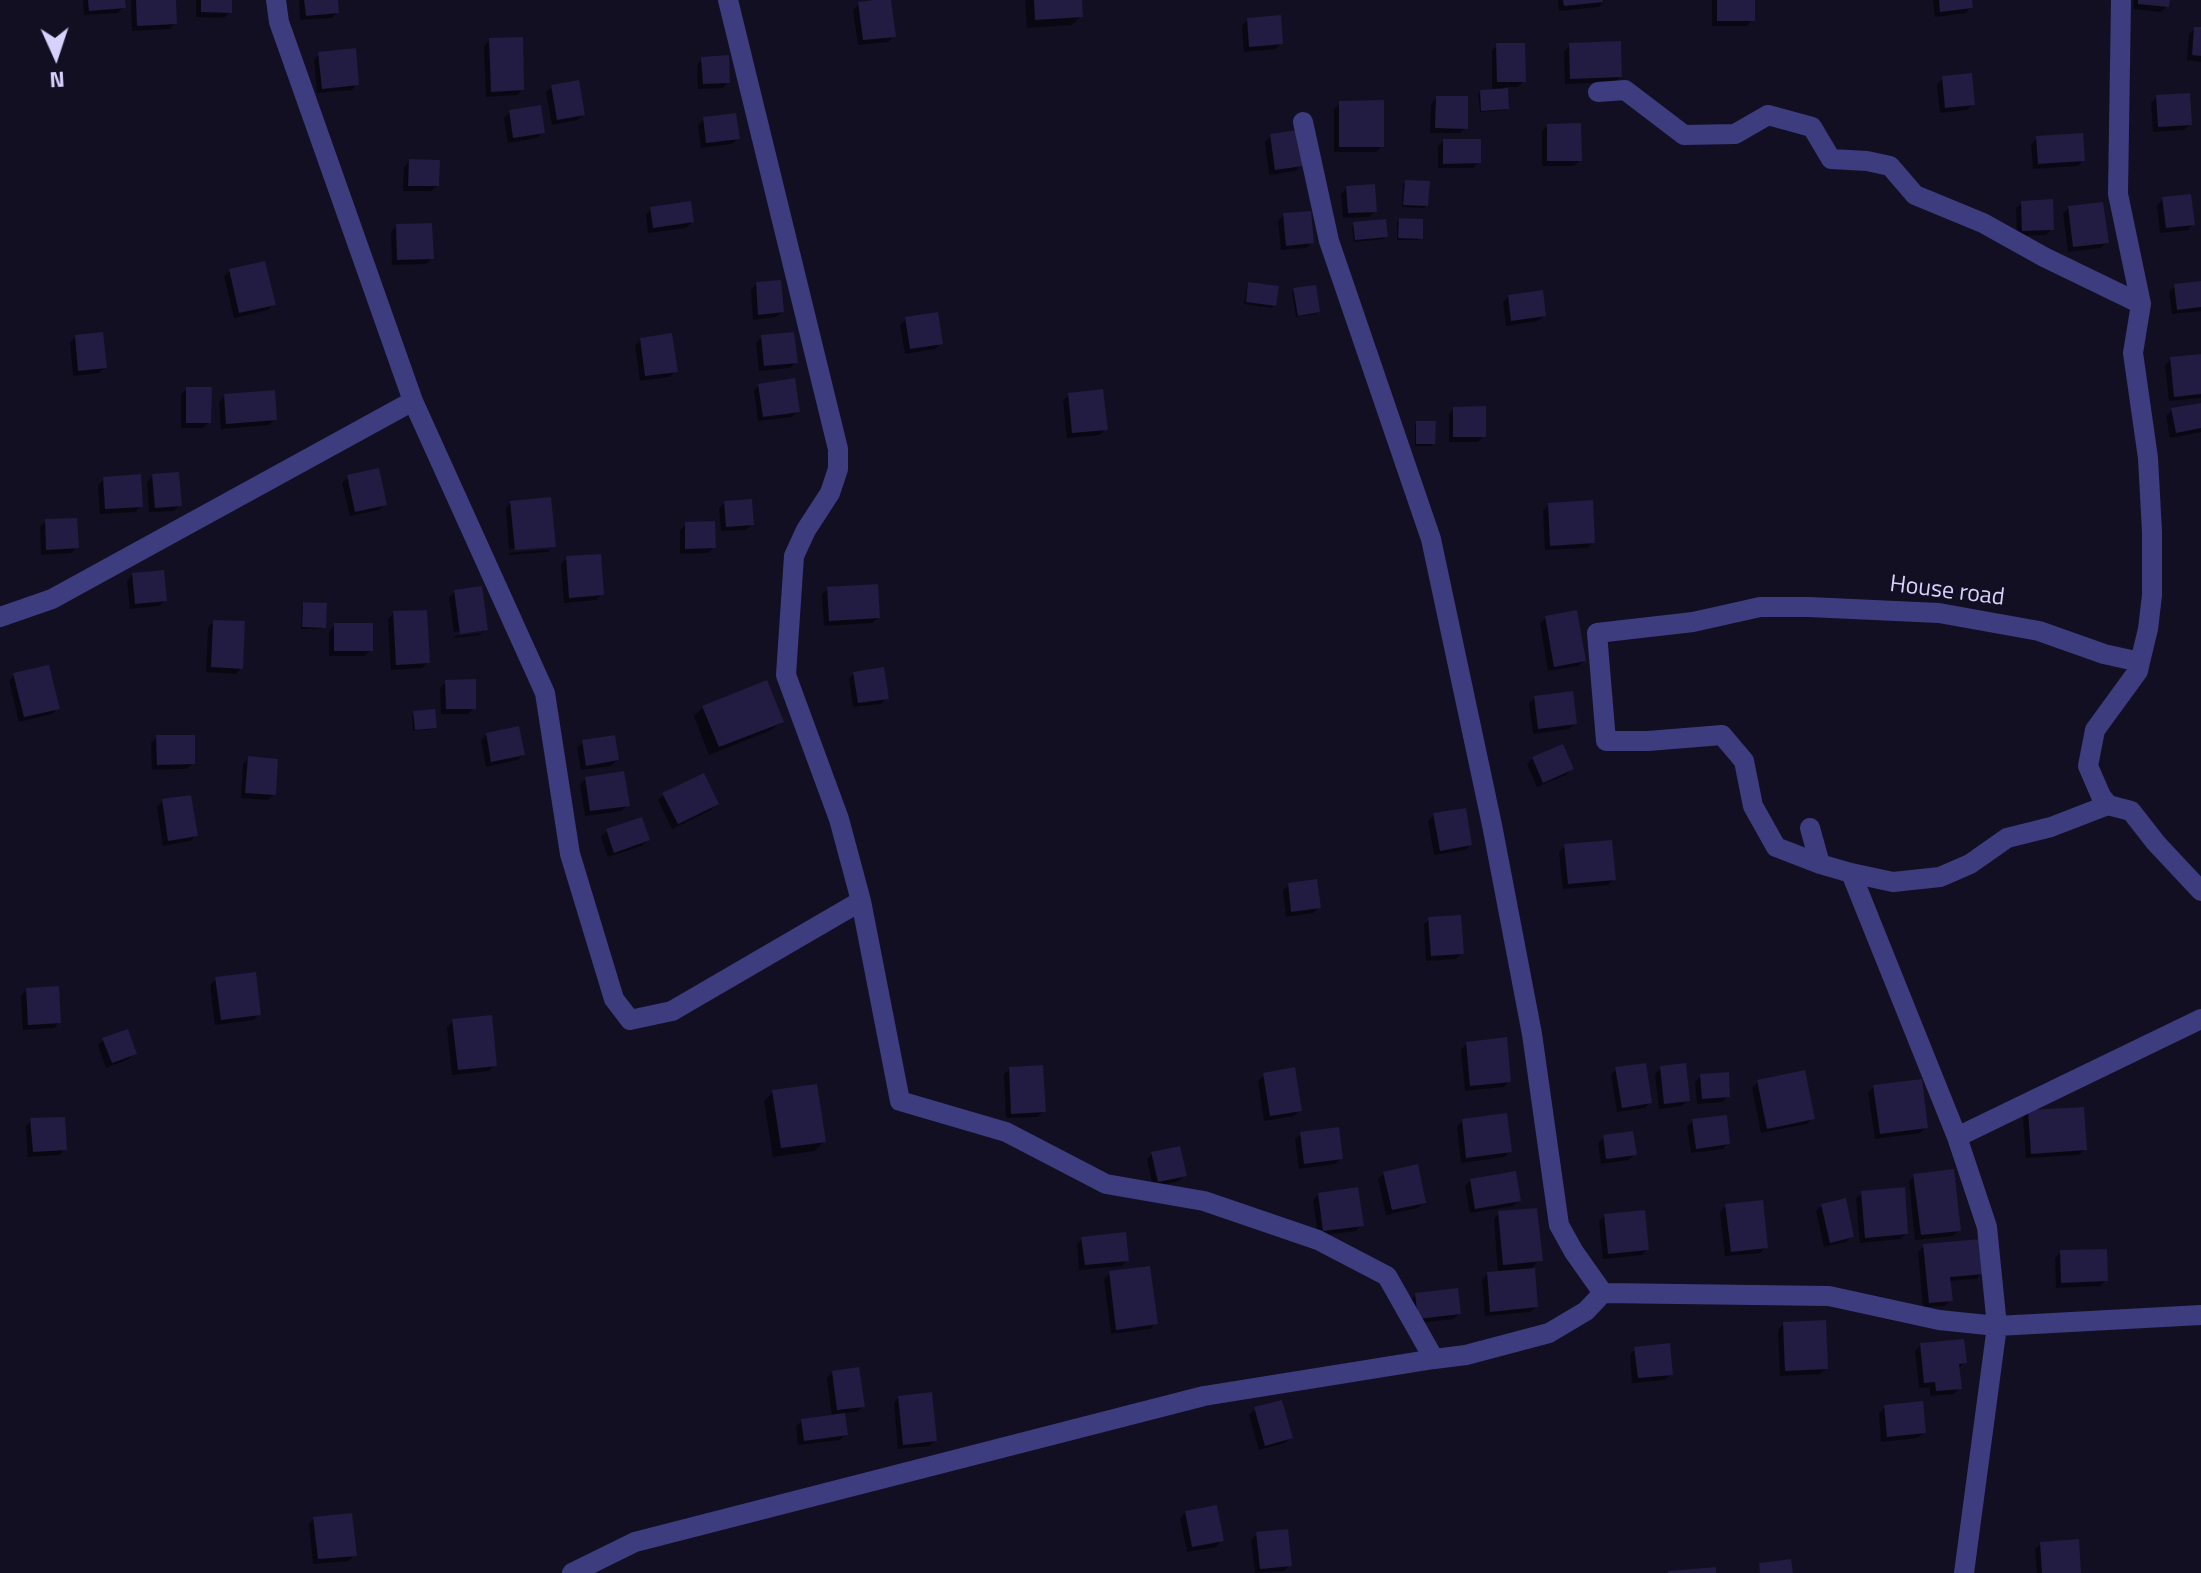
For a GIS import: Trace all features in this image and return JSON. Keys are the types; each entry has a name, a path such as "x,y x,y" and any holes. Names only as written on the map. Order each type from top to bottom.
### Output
{"street":[{"path":"276,0 279,22 413,401 545,693 570,854 614,999 630,1020 672,1011 861,901"},
{"path":"728,0 838,449 838,469 830,493 806,530 794,556 786,675 839,819 861,901 900,1101 1006,1132 1106,1184 1204,1201 1318,1240 1387,1276 1434,1359"},
{"path":"2121,0 2118,194 2141,304 2133,353 2148,458 2152,595 2138,671 2095,730 2088,766 2108,805 2131,811 2201,891"},
{"path":"1598,92 1625,90 1684,135 1735,134 1768,115 1812,127 1831,159 1890,166 1915,195 1983,223 2044,257 2141,304"},
{"path":"1303,122 1329,241 1431,539 1492,825 1526,1004 1559,1225 1603,1293"},
{"path":"0,617 52,599 413,401"},
{"name":"House road","path":"2108,805 2051,827 2007,838 1970,864 1940,877 1893,882 1820,864 1776,847 1753,806 1744,761 1722,735 1606,741 1597,633 1693,622 1760,607 1939,613 2039,631 2104,654 2140,662"},
{"path":"1810,828 1820,864"},
{"path":"1851,873 1957,1137 1987,1227 1997,1326 1964,1573"},
{"path":"1957,1137 2201,1019"},
{"path":"572,1573 635,1542 1204,1396 1466,1355 1549,1333 1586,1311 1603,1293 1829,1296 1939,1320 1997,1326 2201,1315"}],"building":[{"path":"88,0 125,0 126,8 89,11"},
{"path":"136,0 176,0 177,24 137,26"},
{"path":"201,0 232,0 232,13 201,12"},
{"path":"304,0 338,0 339,13 306,16"},
{"path":"891,0 896,37 863,40 858,2"},
{"path":"1034,0 1082,0 1083,17 1035,20"},
{"path":"1563,0 1603,0 1603,2 1564,6"},
{"path":"1717,0 1755,0 1755,21 1717,21"},
{"path":"1939,0 1972,0 1973,8 1940,12"},
{"path":"2138,0 2170,0 2169,7 2138,4"},
{"path":"1281,15 1283,44 1249,47 1247,18"},
{"path":"2194,27 2201,27 2201,56 2192,55"},
{"path":"523,37 524,90 491,92 489,38"},
{"path":"1621,41 1622,77 1570,79 1569,43"},
{"path":"1496,43 1525,43 1526,82 1497,82"},
{"path":"356,48 359,85 322,89 318,52"},
{"path":"729,55 730,83 703,84 701,57"},
{"path":"1972,73 1975,105 1945,108 1942,76"},
{"path":"579,80 585,115 557,120 551,85"},
{"path":"1508,88 1509,109 1481,111 1480,90"},
{"path":"2190,93 2192,125 2158,127 2156,95"},
{"path":"1436,96 1468,96 1468,129 1435,128"},
{"path":"1384,100 1384,147 1339,147 1339,101"},
{"path":"541,105 545,133 513,138 509,110"},
{"path":"736,113 740,139 706,143 703,117"},
{"path":"1581,123 1582,161 1547,161 1547,124"},
{"path":"1298,130 1303,166 1275,170 1270,134"},
{"path":"2083,133 2085,161 2038,164 2036,136"},
{"path":"1443,139 1481,139 1481,163 1443,164"},
{"path":"409,159 440,160 439,186 408,186"},
{"path":"1405,180 1430,181 1428,206 1403,205"},
{"path":"1375,184 1377,212 1348,213 1346,186"},
{"path":"2191,194 2195,225 2166,228 2162,197"},
{"path":"2053,199 2054,230 2022,231 2021,201"},
{"path":"691,201 694,222 653,228 650,207"},
{"path":"2103,202 2109,243 2073,247 2068,206"},
{"path":"1311,211 1314,243 1286,246 1283,213"},
{"path":"1399,218 1423,219 1423,239 1398,238"},
{"path":"1386,219 1388,237 1355,240 1353,222"},
{"path":"432,223 434,259 397,260 396,224"},
{"path":"265,261 276,305 239,313 229,269"},
{"path":"781,280 784,312 758,315 756,282"},
{"path":"2201,281 2201,307 2177,310 2174,284"},
{"path":"1248,282 1279,286 1276,306 1246,302"},
{"path":"1316,285 1320,312 1298,316 1293,288"},
{"path":"1543,290 1546,316 1511,321 1508,295"},
{"path":"938,312 943,344 910,349 905,317"},
{"path":"103,332 107,368 78,371 75,335"},
{"path":"794,332 798,363 764,366 761,335"},
{"path":"672,333 678,372 645,376 640,338"},
{"path":"2201,354 2201,394 2174,397 2170,357"},
{"path":"795,378 800,412 763,417 758,384"},
{"path":"186,387 212,387 211,423 186,423"},
{"path":"1103,389 1108,430 1072,433 1068,393"},
{"path":"275,390 277,420 226,424 224,394"},
{"path":"2201,403 2201,428 2176,433 2171,408"},
{"path":"1486,406 1486,437 1453,437 1453,407"},
{"path":"1416,421 1436,421 1435,444 1416,444"},
{"path":"379,468 387,505 355,512 347,475"},
{"path":"179,472 182,506 155,508 152,474"},
{"path":"141,474 143,507 105,509 103,477"},
{"path":"551,497 556,547 515,550 510,501"},
{"path":"752,499 754,525 726,527 724,501"},
{"path":"1593,500 1595,543 1550,546 1548,503"},
{"path":"77,518 79,548 46,550 45,519"},
{"path":"715,521 716,548 685,549 685,522"},
{"path":"601,554 604,595 569,598 566,556"},
{"path":"164,570 167,601 135,604 132,573"},
{"path":"878,584 880,618 829,621 827,587"},
{"path":"482,586 488,630 460,634 454,590"},
{"path":"303,602 327,603 326,628 302,627"},
{"path":"427,610 430,663 396,665 393,611"},
{"path":"1577,610 1586,661 1554,667 1545,616"},
{"path":"213,620 245,621 243,669 211,667"},
{"path":"334,623 373,623 373,651 334,651"},
{"path":"49,665 60,709 24,717 13,673"},
{"path":"884,667 889,699 858,703 853,672"},
{"path":"476,679 476,709 446,709 445,680"},
{"path":"767,680 784,722 719,747 702,706"},
{"path":"1573,691 1577,724 1538,729 1534,696"},
{"path":"435,709 437,728 415,730 413,711"},
{"path":"519,726 525,755 491,762 486,733"},
{"path":"156,735 195,735 195,764 157,765"},
{"path":"615,735 619,760 586,766 582,740"},
{"path":"1563,744 1574,769 1543,783 1532,757"},
{"path":"248,756 278,759 276,795 245,793"},
{"path":"624,771 630,806 590,811 585,777"},
{"path":"704,773 719,804 678,824 662,793"},
{"path":"191,795 198,836 168,841 162,799"},
{"path":"1466,808 1472,845 1440,851 1433,813"},
{"path":"642,817 650,840 614,853 606,829"},
{"path":"1612,840 1616,880 1568,884 1564,844"},
{"path":"1317,879 1321,908 1291,912 1288,883"},
{"path":"1461,915 1464,954 1431,956 1428,917"},
{"path":"256,972 261,1015 221,1020 215,977"},
{"path":"59,986 61,1023 28,1025 26,988"},
{"path":"492,1015 497,1066 458,1070 452,1019"},
{"path":"128,1029 137,1054 112,1063 102,1038"},
{"path":"1507,1037 1511,1082 1470,1086 1466,1042"},
{"path":"1646,1063 1652,1103 1622,1108 1615,1067"},
{"path":"1686,1063 1690,1101 1664,1104 1660,1066"},
{"path":"1043,1065 1046,1112 1011,1114 1009,1067"},
{"path":"1295,1067 1302,1111 1270,1116 1263,1073"},
{"path":"1805,1070 1815,1119 1767,1129 1757,1080"},
{"path":"1729,1072 1730,1097 1702,1099 1700,1074"},
{"path":"1922,1079 1928,1128 1880,1134 1873,1085"},
{"path":"817,1084 826,1142 781,1148 772,1090"},
{"path":"2084,1107 2087,1150 2031,1154 2028,1110"},
{"path":"1507,1113 1512,1152 1466,1158 1462,1119"},
{"path":"1727,1115 1730,1144 1696,1149 1692,1119"},
{"path":"65,1117 67,1150 33,1152 30,1118"},
{"path":"1339,1127 1343,1159 1304,1164 1300,1132"},
{"path":"1633,1131 1637,1155 1606,1159 1603,1135"},
{"path":"1180,1146 1187,1176 1158,1182 1151,1152"},
{"path":"1418,1164 1426,1203 1392,1210 1383,1172"},
{"path":"1954,1169 1961,1231 1921,1235 1913,1174"},
{"path":"1516,1171 1521,1201 1475,1209 1470,1179"},
{"path":"1358,1187 1364,1226 1323,1231 1318,1193"},
{"path":"1905,1187 1908,1234 1865,1238 1861,1191"},
{"path":"1846,1198 1854,1237 1830,1243 1821,1204"},
{"path":"1763,1200 1768,1248 1731,1252 1725,1204"},
{"path":"1537,1208 1543,1261 1503,1265 1498,1211"},
{"path":"1645,1210 1649,1250 1608,1254 1604,1214"},
{"path":"1126,1232 1129,1261 1085,1265 1081,1237"},
{"path":"1981,1239 1984,1274 1950,1277 1953,1301 1929,1303 1923,1244"},
{"path":"2107,1249 2108,1281 2061,1283 2060,1250"},
{"path":"1150,1266 1158,1324 1116,1330 1109,1271"},
{"path":"1535,1268 1538,1307 1490,1312 1487,1272"},
{"path":"1458,1288 1461,1314 1418,1319 1415,1293"},
{"path":"1826,1320 1828,1369 1785,1371 1783,1322"},
{"path":"1964,1339 1967,1363 1959,1364 1962,1389 1936,1391 1935,1382 1924,1383 1920,1343"},
{"path":"1670,1343 1673,1375 1638,1378 1634,1347"},
{"path":"859,1367 865,1407 837,1410 832,1371"},
{"path":"932,1392 937,1441 903,1445 898,1396"},
{"path":"1282,1400 1293,1438 1265,1446 1254,1407"},
{"path":"1923,1401 1926,1433 1887,1437 1884,1405"},
{"path":"845,1413 848,1435 804,1441 801,1419"},
{"path":"1217,1505 1224,1541 1192,1547 1185,1511"},
{"path":"352,1513 357,1556 318,1559 313,1517"},
{"path":"1288,1529 1292,1566 1260,1569 1256,1532"},
{"path":"2079,1539 2081,1573 2042,1573 2040,1542"},
{"path":"1791,1559 1793,1573 1760,1573 1759,1563"},
{"path":"1716,1567 1716,1573 1668,1573 1668,1571"}]}
